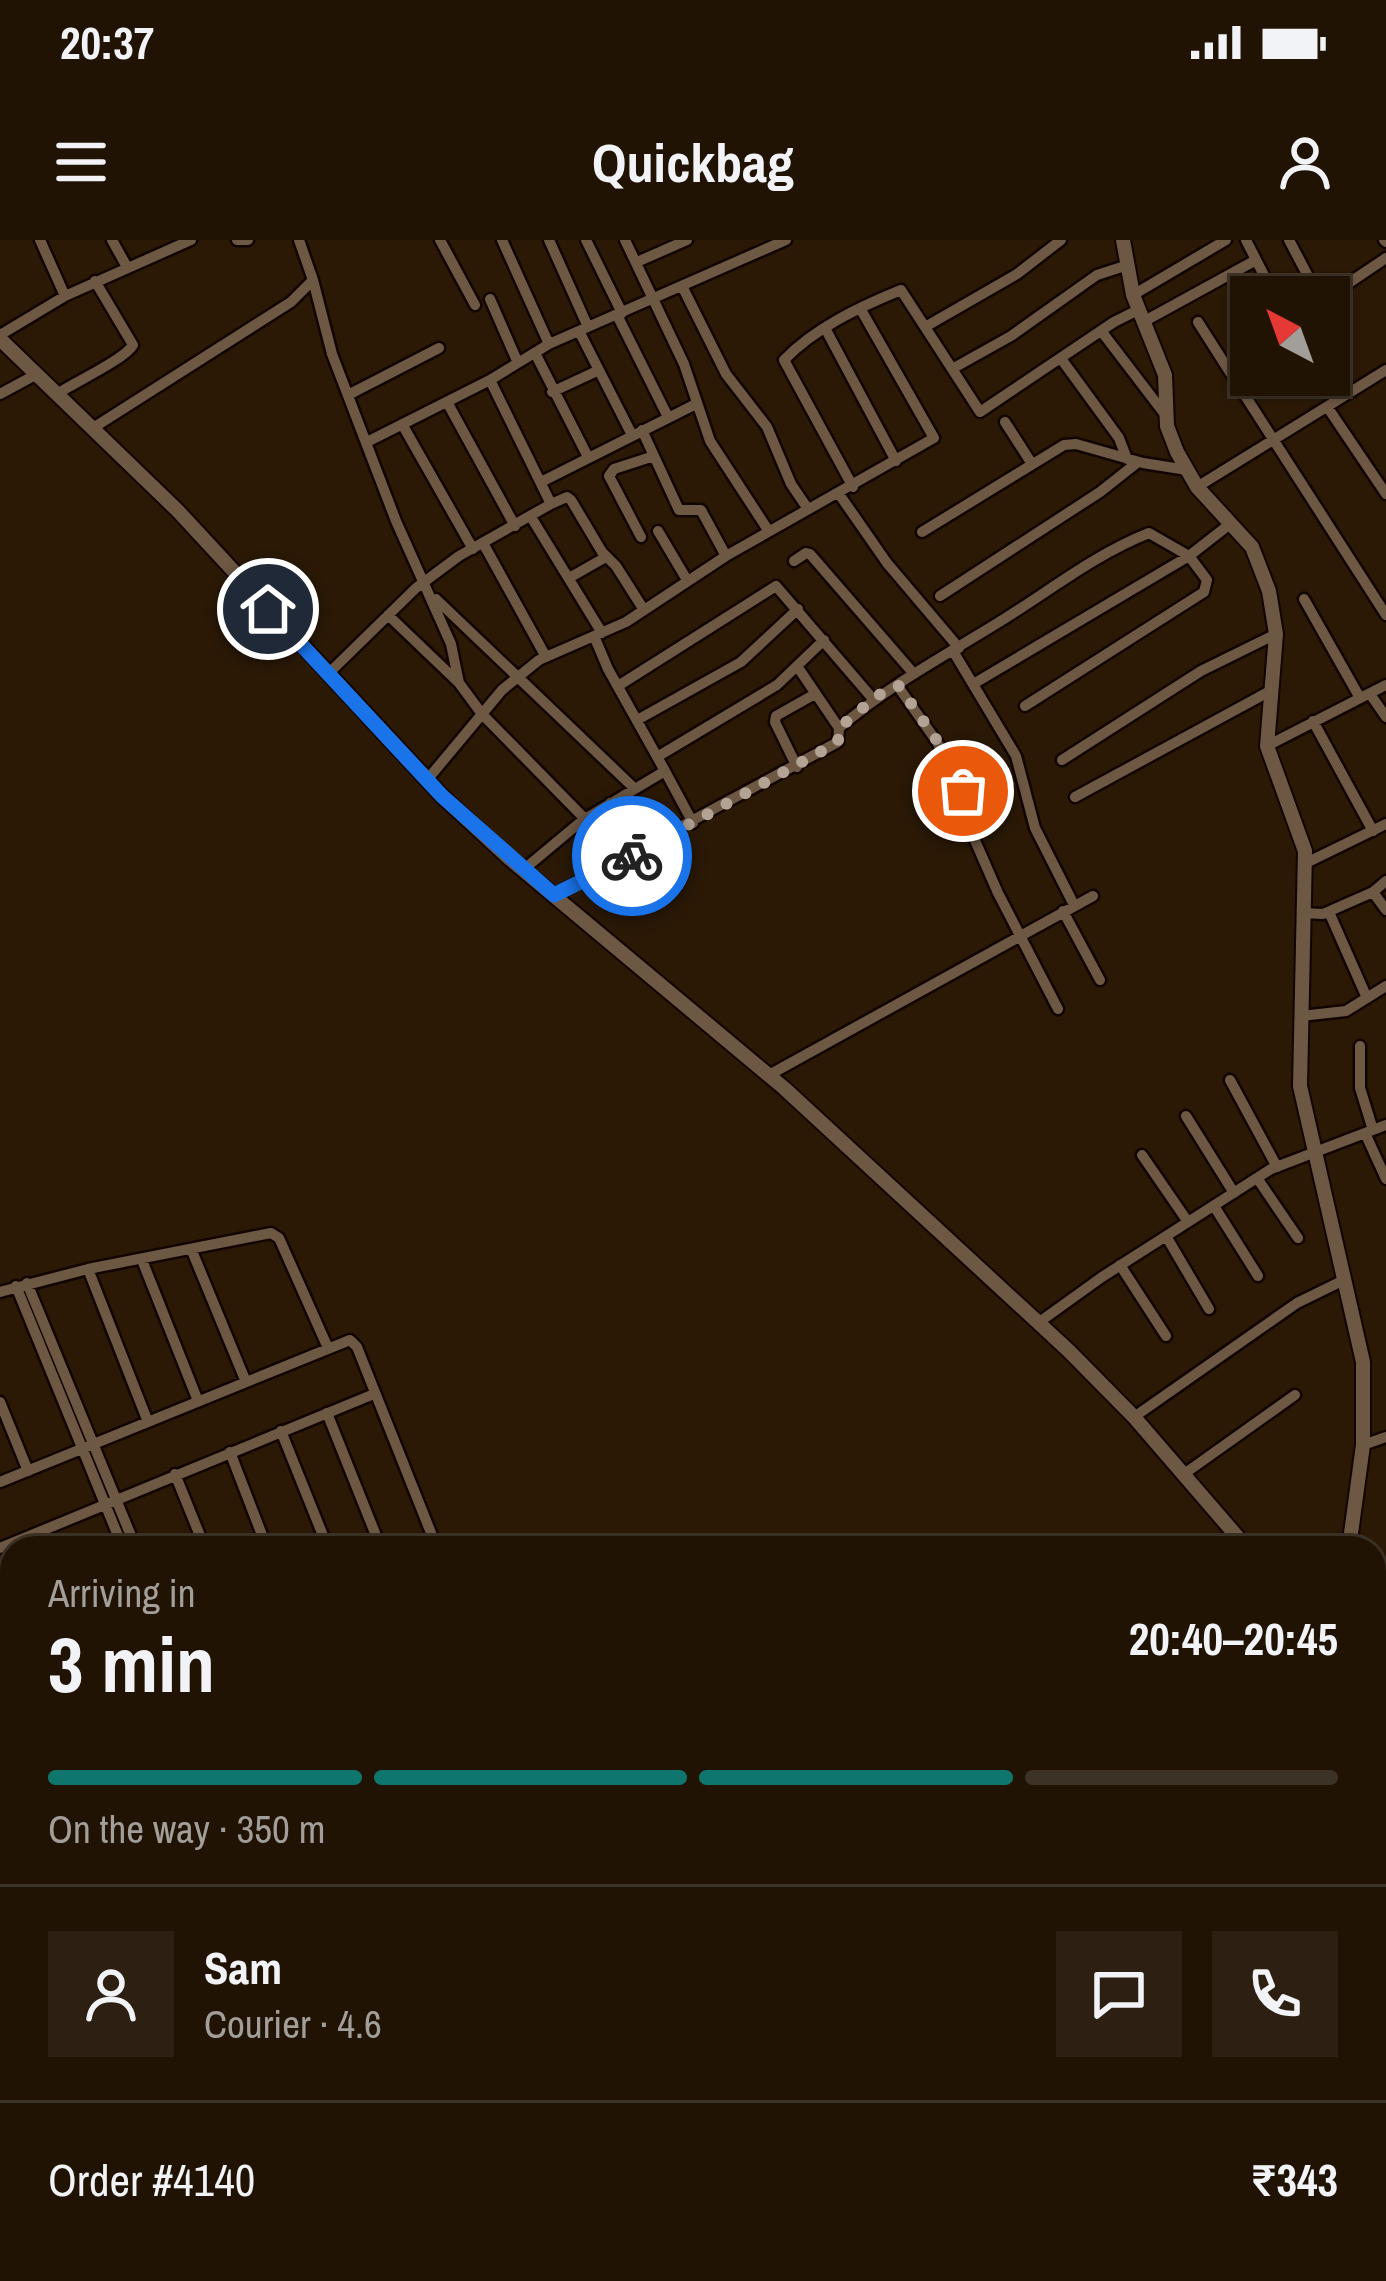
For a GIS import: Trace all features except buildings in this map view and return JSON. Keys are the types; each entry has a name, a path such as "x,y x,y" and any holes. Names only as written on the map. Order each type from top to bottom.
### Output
{"street":[{"path":"40,240 65,296"},
{"path":"112,240 127,267"},
{"path":"191,240 65,296 0,337 178,511 427,780 523,870 770,1075 1038,1323 1134,1418 1237,1536"},
{"path":"237,240 248,240"},
{"path":"298,240 314,280 332,354 396,521 451,644 459,682"},
{"path":"440,240 475,305"},
{"path":"502,240 549,344"},
{"path":"549,240 597,371 654,456 679,510 700,510 725,556"},
{"path":"586,240 668,417"},
{"path":"625,240 690,378 710,441 769,530"},
{"path":"637,262 687,240"},
{"path":"367,442 490,380 549,344 786,240"},
{"path":"925,327 1016,274 1061,240"},
{"path":"853,487 784,360 825,328 901,290 980,412 1138,309 1226,240"},
{"path":"1246,240 1264,276"},
{"path":"1289,240 1310,276"},
{"path":"1128,242 1138,309 1165,375 1166,417 1177,452 1197,487 1252,547 1269,591 1276,634 1267,746 1305,851 1300,1086 1363,1362 1364,1445 1351,1536"},
{"path":"1350,280 1386,258"},
{"path":"1138,309 1256,260"},
{"path":"952,369 1011,336 1097,275 1128,265"},
{"path":"93,428 291,302 314,280"},
{"path":"58,394 130,352 130,339 95,281"},
{"path":"682,286 726,374 767,427 791,484 808,509"},
{"path":"490,299 518,363"},
{"path":"427,780 482,714 518,677 546,657 644,610 725,556 934,438 860,308"},
{"path":"1198,322 1386,615"},
{"path":"825,328 896,461"},
{"path":"1102,332 1166,417"},
{"path":"348,395 439,349"},
{"path":"535,352 588,457"},
{"path":"1062,360 1133,460"},
{"path":"1226,366 1230,363"},
{"path":"553,392 597,371"},
{"path":"1197,487 1385,372"},
{"path":"0,394 37,374"},
{"path":"490,380 551,504"},
{"path":"447,402 515,526"},
{"path":"542,481 696,404"},
{"path":"1328,408 1386,494"},
{"path":"1005,422 1032,464"},
{"path":"402,424 546,657"},
{"path":"922,532 1070,444 1187,470"},
{"path":"641,536 609,476 614,469 654,456"},
{"path":"940,596 1100,492 1133,460"},
{"path":"839,494 886,563 956,650 1016,756 1035,827 1100,980"},
{"path":"328,674 388,615 478,546 567,497 644,610"},
{"path":"530,517 598,634 618,686 693,823"},
{"path":"975,683 1189,556 1230,524"},
{"path":"658,531 688,580"},
{"path":"839,728 873,699 1124,543 1150,533 1189,556 1208,580 1204,592 1025,706"},
{"path":"794,560 811,554 914,674"},
{"path":"568,578 606,557"},
{"path":"427,587 634,788"},
{"path":"618,686 770,587 781,589 873,699"},
{"path":"1304,599 1365,696 1386,717"},
{"path":"639,719 741,662 798,610"},
{"path":"388,615 459,682 482,714 585,819"},
{"path":"1062,760 1201,671 1276,634"},
{"path":"657,757 760,696 824,640"},
{"path":"554,895 838,742 839,728 796,666"},
{"path":"898,685 938,742 963,791 963,813 1018,936 1058,1009"},
{"path":"1267,746 1386,686"},
{"path":"1075,797 1272,690"},
{"path":"797,766 776,716 815,694"},
{"path":"1313,722 1373,831"},
{"path":"523,870 585,819 665,771"},
{"path":"610,803 646,848"},
{"path":"1304,864 1386,824"},
{"path":"1303,913 1329,912 1386,881"},
{"path":"1373,892 1386,910"},
{"path":"770,1075 1093,896"},
{"path":"1329,912 1367,998"},
{"path":"1301,1016 1346,1011 1386,986"},
{"path":"1360,1046 1360,1088 1386,1179"},
{"path":"1230,1080 1277,1167"},
{"path":"1186,1116 1234,1192"},
{"path":"1038,1323 1257,1178 1386,1125"},
{"path":"1142,1155 1188,1222"},
{"path":"1257,1178 1298,1238"},
{"path":"1214,1205 1258,1276"},
{"path":"0,1292 88,1269 275,1234 328,1348"},
{"path":"1166,1236 1209,1310"},
{"path":"192,1251 246,1382"},
{"path":"142,1260 198,1401"},
{"path":"1120,1265 1166,1336"},
{"path":"88,1269 148,1422"},
{"path":"1134,1418 1297,1304 1344,1280"},
{"path":"22,1285 111,1502 129,1536"},
{"path":"0,1482 350,1340 432,1536"},
{"path":"35,1536 374,1394"},
{"path":"1184,1474 1295,1395"},
{"path":"0,1402 28,1471"},
{"path":"327,1413 376,1536"},
{"path":"281,1432 323,1536"},
{"path":"1364,1445 1386,1437"},
{"path":"230,1452 262,1536"},
{"path":"175,1474 200,1536"},
{"path":"111,1502 120,1536"},
{"path":"49,1531 51,1536"},
{"path":"0,2188 0,2238"}],"way so far":[{"path":"632,856 838,742 839,728 898,685 938,742 963,791"}],"route":[{"path":"268,609 442,796 554,895 632,856"}]}
